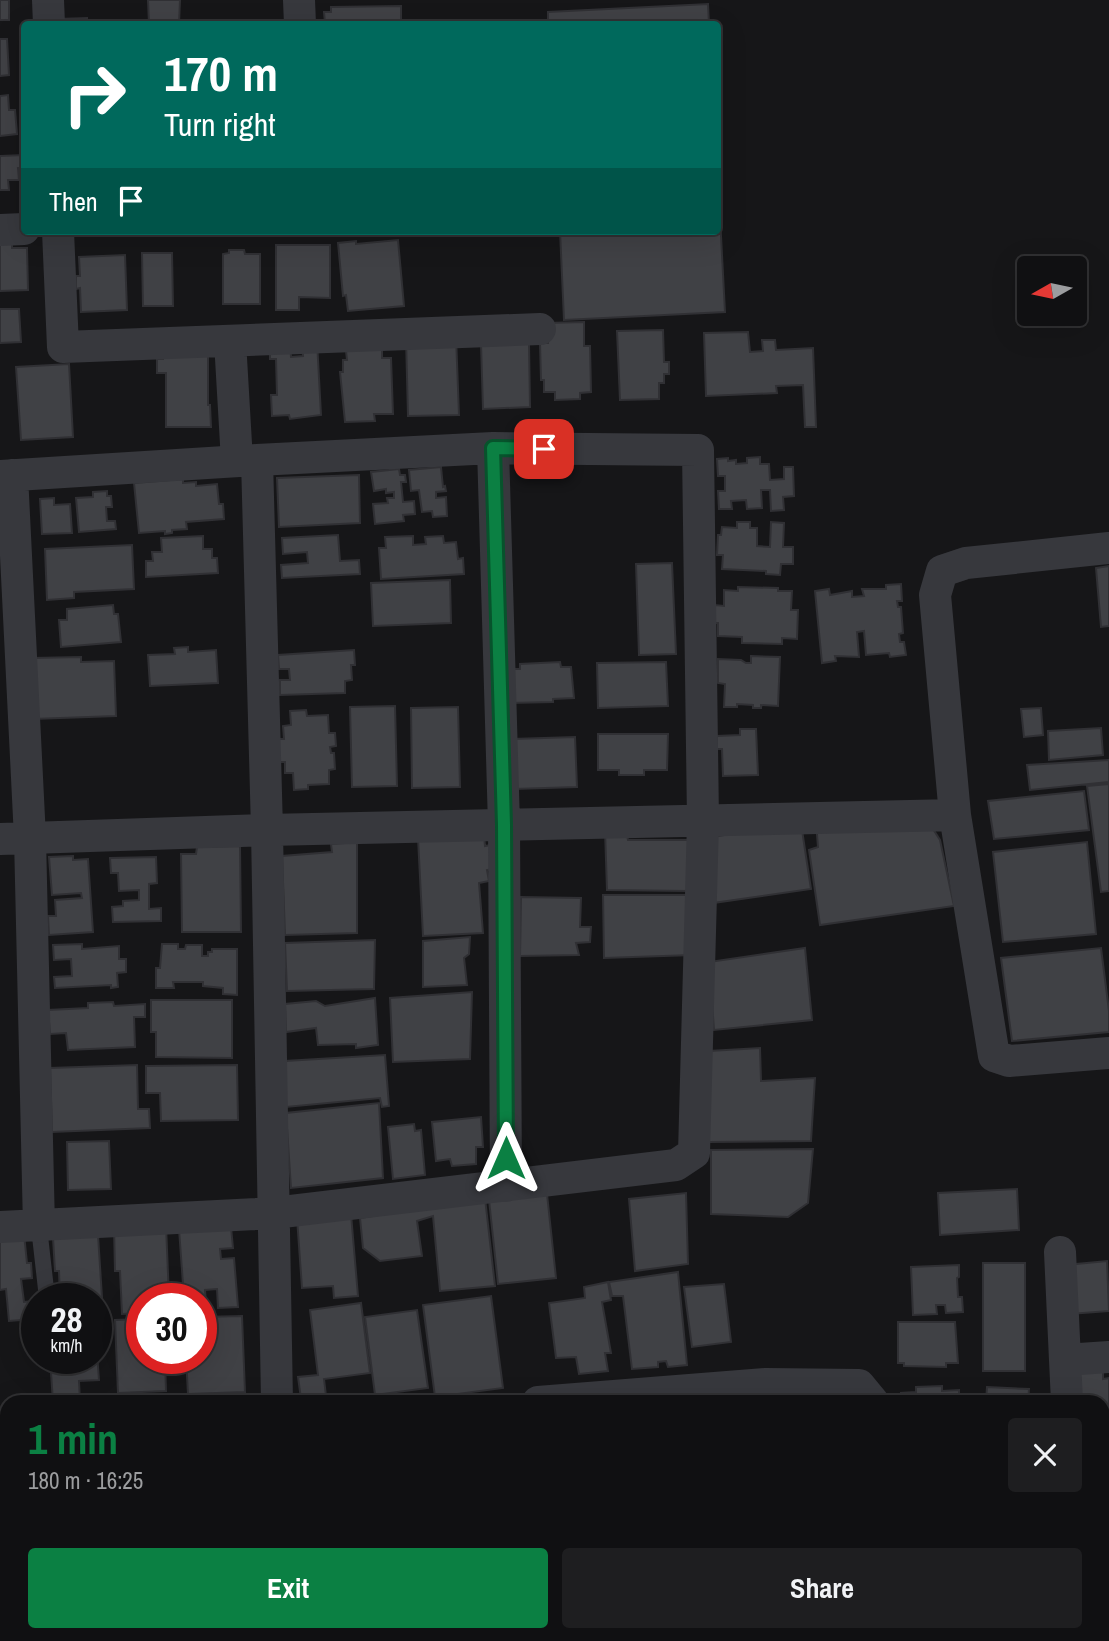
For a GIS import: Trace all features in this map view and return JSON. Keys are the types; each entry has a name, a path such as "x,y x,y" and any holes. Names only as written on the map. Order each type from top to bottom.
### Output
{"street":[{"path":"48,0 49,21"},
{"path":"299,0 300,21"},
{"path":"0,230 21,229"},
{"path":"58,235 63,346 540,329"},
{"path":"230,341 247,461 267,830 276,1395"},
{"path":"493,448 504,825 506,1186"},
{"path":"0,1227 39,1227 274,1213 676,1165 694,1153 703,821 698,450 493,448 6,476 15,838 39,1227"},
{"path":"1109,548 966,563 942,570 935,595 955,815 994,1056 1009,1061 1109,1053"},
{"path":"15,838 955,815"},
{"path":"1060,1252 1067,1395"},
{"path":"1065,1360 1109,1356"},
{"path":"627,1395 766,1384 859,1385 867,1395"}],"lane":[{"path":"39,1227 45,1283"}],"building":[{"path":"0,0 9,0 9,20 0,20"},
{"path":"148,0 180,0 179,21 149,21"},
{"path":"708,4 709,21 548,21 548,12"},
{"path":"401,6 401,21 325,21 324,12 331,12 331,7"},
{"path":"87,18 87,21 59,21"},
{"path":"0,39 7,39 9,75 0,76"},
{"path":"8,95 9,110 15,110 17,134 0,136 0,96"},
{"path":"21,155 19,180 8,180 9,190 0,190 0,156"},
{"path":"560,235 721,235 725,312 564,320"},
{"path":"398,240 404,306 348,311 346,295 343,296 338,243"},
{"path":"0,241 12,241 12,248 27,248 28,290 0,291"},
{"path":"276,245 330,245 330,298 299,297 299,310 276,310"},
{"path":"229,250 260,254 260,304 223,304 223,254 229,253"},
{"path":"142,253 172,253 173,306 143,306"},
{"path":"125,255 127,310 81,312 80,288 76,289 76,276 80,276 79,257"},
{"path":"0,309 19,309 21,342 0,343"},
{"path":"584,322 584,346 590,346 591,392 580,393 580,399 555,400 555,392 544,392 544,380 541,380 540,343 548,343 547,323"},
{"path":"663,330 664,362 669,362 669,374 664,374 664,383 659,383 659,399 620,400 617,331"},
{"path":"748,332 750,352 763,351 762,340 775,340 776,350 813,348 816,427 805,427 803,385 776,386 777,393 706,396 704,333"},
{"path":"456,336 459,415 408,416 406,338"},
{"path":"290,341 291,357 303,356 302,342 317,341 321,415 290,419 289,415 272,416 271,395 277,395 276,359 270,359 270,342"},
{"path":"382,343 382,358 391,358 393,414 374,414 375,421 345,422 340,372 343,372 343,360 347,360 346,351"},
{"path":"529,343 530,407 483,409 481,344"},
{"path":"163,350 208,350 208,405 211,427 166,427 166,373 157,373 157,359 163,359"},
{"path":"69,364 73,437 21,440 16,367"},
{"path":"760,457 760,464 769,464 770,480 784,479 784,467 793,467 794,496 783,497 784,510 771,511 770,490 761,490 762,508 747,509 746,500 731,501 732,509 719,509 718,491 725,491 725,476 718,476 717,459 736,460 736,464 747,463 747,458"},
{"path":"441,467 443,487 445,486 446,491 436,492 436,498 446,497 447,516 433,517 432,511 422,512 419,490 411,491 409,470"},
{"path":"399,469 400,475 405,475 406,482 401,482 403,502 414,501 415,514 403,515 404,521 375,524 373,504 388,503 387,498 394,498 394,492 386,493 386,489 374,491 371,472"},
{"path":"359,475 360,523 279,527 277,478"},
{"path":"183,479 183,483 196,482 196,486 217,484 224,519 186,522 187,529 172,530 172,533 139,533 134,483"},
{"path":"107,491 107,496 111,496 112,507 106,507 107,521 115,521 116,529 79,532 76,498 93,497 93,492"},
{"path":"54,498 54,505 70,504 72,533 42,534 40,499"},
{"path":"737,522 750,522 750,528 757,528 757,546 770,547 771,522 784,523 783,547 793,547 793,564 781,564 780,575 766,574 766,571 722,569 723,555 717,555 718,535 721,535 722,527 737,528"},
{"path":"338,535 340,561 359,560 360,574 282,578 281,565 308,563 307,552 283,554 282,538"},
{"path":"203,536 203,549 212,549 212,558 217,558 218,573 146,577 146,561 153,561 152,552 162,552 161,538"},
{"path":"413,536 413,545 426,544 425,537 443,536 444,543 456,542 458,559 463,558 464,574 381,579 379,548 386,548 385,537"},
{"path":"132,545 134,589 74,592 74,598 47,600 45,549"},
{"path":"672,563 676,654 639,655 636,564"},
{"path":"1109,566 1109,626 1101,627 1096,568"},
{"path":"450,580 451,623 373,626 371,583"},
{"path":"901,584 902,601 897,601 898,607 901,607 903,633 899,634 900,642 904,642 906,655 866,655 864,631 857,632 859,657 835,656 836,661 822,663 815,591 829,589 830,595 852,591 852,597 864,596 862,589 886,589 886,585"},
{"path":"738,587 792,591 791,610 798,610 797,639 782,638 782,644 742,643 742,637 718,636 718,623 714,623 715,605 724,606 724,590 738,591"},
{"path":"113,605 114,614 118,614 121,642 61,647 59,620 67,620 67,609"},
{"path":"188,647 188,652 216,650 218,683 150,686 148,655 175,654 174,648"},
{"path":"354,650 352,680 345,681 345,693 280,695 280,680 290,680 289,669 279,669 278,655"},
{"path":"751,656 780,657 778,706 761,705 761,708 753,708 753,705 737,704 737,707 724,707 725,684 718,683 718,659 751,663"},
{"path":"81,657 81,662 114,661 116,716 33,719 32,658"},
{"path":"560,662 561,667 571,667 574,698 553,699 553,702 509,703 507,669 520,669 520,664"},
{"path":"666,662 668,706 598,708 597,663"},
{"path":"395,706 397,786 352,787 350,707"},
{"path":"458,707 460,787 412,788 411,708"},
{"path":"1041,708 1043,735 1024,737 1021,709"},
{"path":"306,710 307,716 328,715 329,733 335,733 336,746 330,747 331,753 334,753 335,769 329,770 329,784 308,785 308,789 294,790 293,773 285,773 285,762 279,762 278,739 284,739 283,726 291,725 290,711"},
{"path":"1101,728 1103,755 1049,760 1048,731"},
{"path":"740,729 756,729 758,775 723,776 722,749 717,749 717,736 740,735"},
{"path":"598,734 668,734 667,770 644,770 644,775 619,775 619,770 598,770"},
{"path":"575,737 577,787 514,789 512,739"},
{"path":"1109,760 1109,782 1030,790 1027,765"},
{"path":"1109,784 1109,891 1101,892 1087,786"},
{"path":"1084,791 1089,830 994,839 988,801"},
{"path":"816,822 933,829 940,840 954,906 820,925 809,850 818,847"},
{"path":"773,827 802,830 811,889 713,903 712,837"},
{"path":"605,830 626,831 628,840 690,840 688,891 607,890"},
{"path":"484,835 485,846 491,845 493,869 487,870 489,881 479,883 483,933 423,936 418,838"},
{"path":"357,842 357,933 285,935 282,856 332,852 331,844"},
{"path":"1087,842 1096,934 1003,942 993,852"},
{"path":"240,846 241,932 182,932 181,854 196,854 197,847"},
{"path":"73,856 73,860 88,859 93,932 49,935 48,916 56,916 55,900 82,898 81,893 52,895 49,857"},
{"path":"156,857 157,883 149,884 149,909 161,908 161,921 113,922 112,907 123,906 123,901 139,900 139,890 119,891 118,873 111,873 110,858"},
{"path":"603,895 694,895 693,955 604,958"},
{"path":"521,897 581,898 580,927 591,927 590,942 576,943 579,955 520,956"},
{"path":"470,937 469,954 464,958 467,985 423,987 423,941"},
{"path":"375,940 374,989 287,991 285,943"},
{"path":"82,944 82,949 119,946 119,959 126,959 126,972 117,973 118,987 111,988 111,985 55,988 54,977 72,976 71,959 54,960 53,945"},
{"path":"162,944 178,944 178,949 185,949 186,945 202,945 202,956 208,956 212,949 237,949 237,995 223,994 223,988 203,986 203,982 173,982 174,988 156,988 156,968 160,968"},
{"path":"805,948 812,1020 714,1030 709,962"},
{"path":"1101,948 1109,1032 1012,1041 1001,958"},
{"path":"472,992 470,1059 393,1062 390,998"},
{"path":"375,998 378,1045 356,1048 356,1044 318,1045 316,1028 286,1032 285,1004 316,1001 325,1006"},
{"path":"151,1000 232,1000 232,1058 156,1057 156,1032 151,1032"},
{"path":"113,1002 114,1006 145,1004 145,1017 134,1017 135,1047 68,1050 66,1033 50,1034 48,1010 88,1008 88,1003"},
{"path":"760,1048 761,1081 815,1078 811,1141 709,1142 709,1051"},
{"path":"385,1055 389,1106 382,1107 380,1098 286,1107 285,1061"},
{"path":"137,1065 138,1109 149,1109 150,1128 52,1132 50,1068"},
{"path":"237,1065 238,1120 161,1121 160,1093 146,1093 146,1066"},
{"path":"379,1103 383,1178 291,1188 286,1113"},
{"path":"481,1117 483,1147 476,1147 476,1164 452,1166 450,1159 436,1161 432,1122"},
{"path":"414,1124 415,1131 421,1130 425,1175 393,1179 388,1127"},
{"path":"109,1141 111,1189 68,1190 67,1142"},
{"path":"813,1149 808,1203 788,1217 711,1214 711,1150"},
{"path":"1017,1189 1019,1230 940,1235 938,1193"},
{"path":"686,1193 688,1264 635,1271 629,1199"},
{"path":"547,1194 556,1278 498,1284 489,1200"},
{"path":"485,1198 495,1286 440,1291 433,1216 417,1221 422,1256 380,1261 363,1248 360,1218"},
{"path":"351,1214 358,1296 334,1298 333,1286 302,1288 297,1218"},
{"path":"166,1225 168,1283 126,1283 126,1314 122,1314 120,1271 115,1271 114,1227"},
{"path":"231,1227 233,1248 220,1249 221,1259 234,1258 238,1307 218,1308 217,1283 183,1283 179,1229"},
{"path":"24,1234 27,1263 31,1263 32,1278 21,1279 21,1320 9,1321 6,1289 0,1290 0,1236"},
{"path":"98,1235 101,1283 59,1283 59,1271 55,1271 53,1238"},
{"path":"1107,1261 1109,1311 1070,1314 1066,1265"},
{"path":"983,1263 1025,1263 1025,1371 983,1371"},
{"path":"959,1265 958,1297 962,1297 963,1312 946,1313 945,1305 936,1305 937,1314 913,1315 911,1267"},
{"path":"678,1272 687,1365 668,1367 666,1361 658,1362 658,1367 632,1369 623,1296 612,1296 609,1282"},
{"path":"608,1282 611,1300 602,1302 611,1353 605,1353 608,1371 579,1374 576,1357 556,1358 549,1303 585,1298 584,1287"},
{"path":"724,1284 731,1342 692,1347 684,1287"},
{"path":"491,1296 503,1388 435,1395 423,1305"},
{"path":"361,1303 370,1373 324,1379 326,1395 300,1395 298,1377 318,1375 310,1310"},
{"path":"417,1310 428,1388 375,1395 365,1317"},
{"path":"242,1316 245,1392 188,1394 187,1374 217,1374 217,1317"},
{"path":"115,1320 126,1320 126,1374 165,1374 166,1391 118,1393"},
{"path":"898,1322 955,1322 958,1363 946,1363 946,1367 904,1366 904,1363 898,1363"},
{"path":"1103,1362 1103,1379 1109,1378 1109,1395 1078,1395 1079,1364"},
{"path":"51,1374 99,1374 99,1380 79,1381 80,1395 53,1395"},
{"path":"942,1386 942,1391 959,1390 959,1395 901,1395 916,1392 916,1387"},
{"path":"987,1387 1029,1389 1029,1395 986,1395"}],"route":[{"path":"506,1158 504,825 493,448 544,449"}]}
